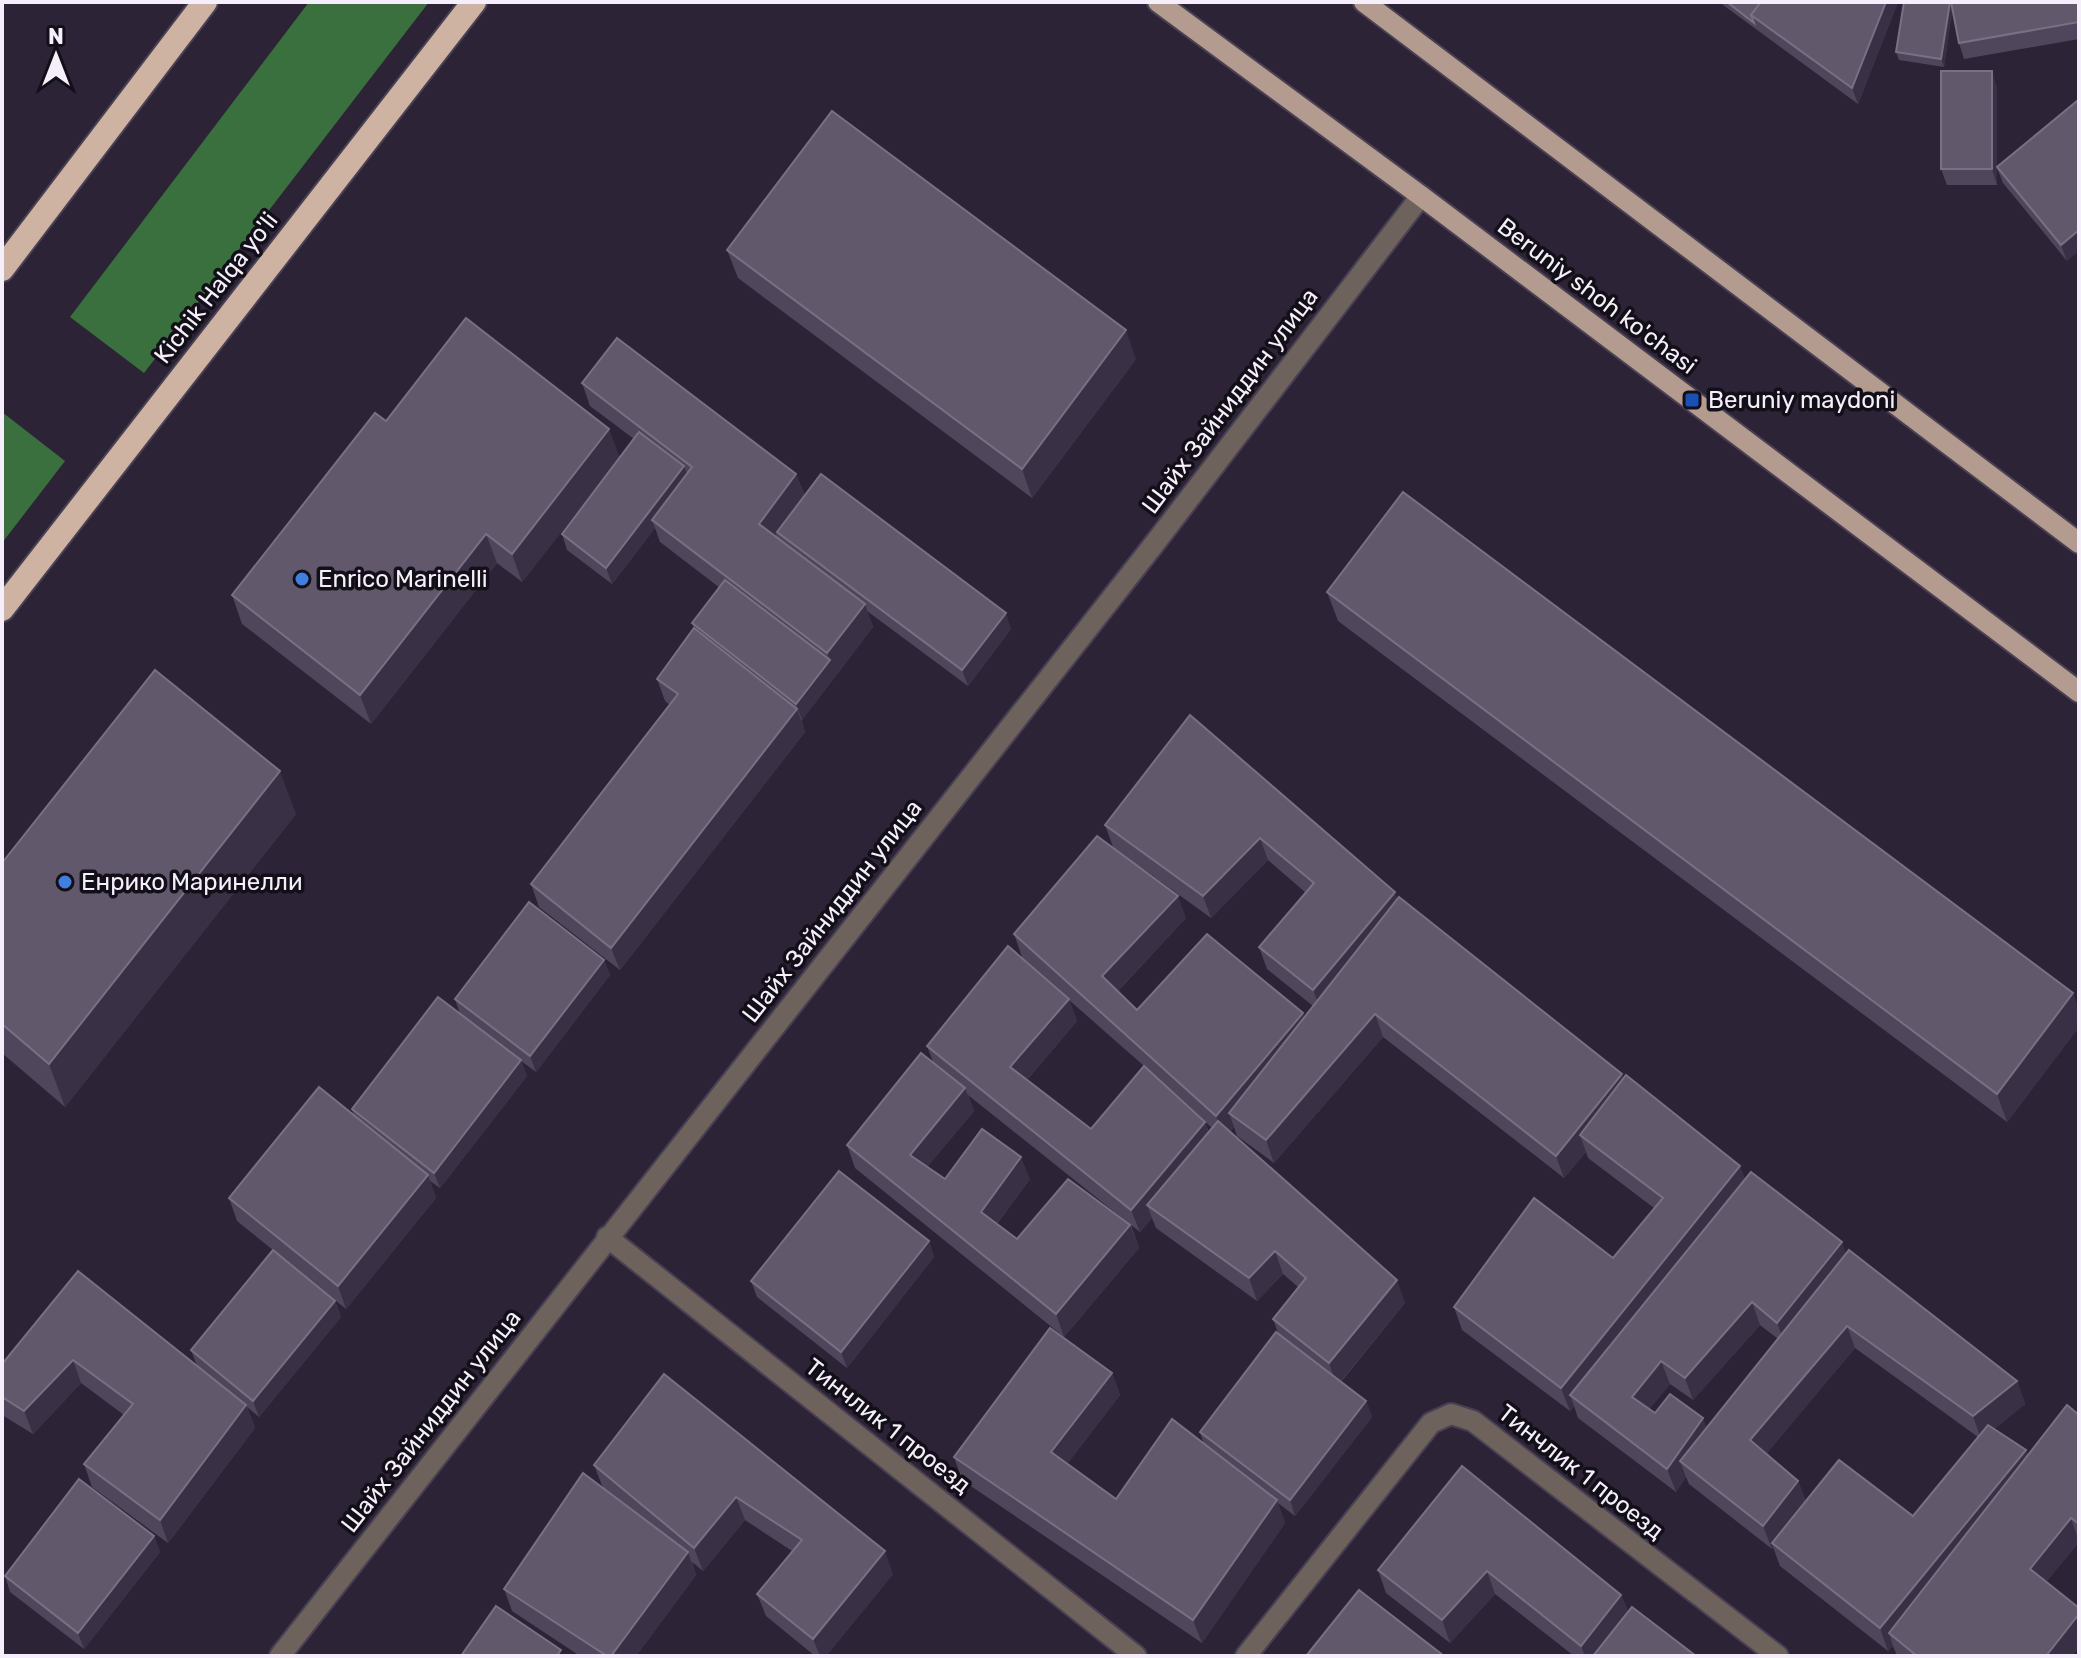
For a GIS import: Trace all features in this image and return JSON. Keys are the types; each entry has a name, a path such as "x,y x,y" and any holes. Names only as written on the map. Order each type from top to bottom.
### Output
{"highway":[{"path":"2,269 205,2"},
{"name":"Kichik Halqa yo'li","path":"2,609 474,2"}],"main road":[{"name":"Beruniy shoh ko'chasi","path":"1158,2 1421,196 2079,692"},
{"path":"1364,2 2079,543"}],"street":[{"name":"Шайх Зайниддин улица","path":"280,1656 1155,543 1421,196"},
{"name":"Тинчлик 1 проезд","path":"607,1237 1136,1656"},
{"name":"Тинчлик 1 проезд","path":"1246,1656 1431,1423 1451,1414 1473,1421 1778,1656"}],"green space":[{"path":"309,2 429,2 144,373 70,317"},
{"path":"2,412 65,461 2,543"}],"building":[{"path":"1727,2 1761,2 1751,15 1754,23"},
{"path":"1761,2 1886,2 1852,88 1751,15"},
{"path":"1904,2 1950,2 1941,59 1896,52"},
{"path":"1951,2 2079,2 2079,22 1959,43"},
{"path":"1941,71 1992,71 1992,169 1941,169"},
{"path":"2077,101 2079,230 2061,245 1997,167"},
{"path":"832,111 1126,330 1022,469 727,250"},
{"path":"466,318 609,429 512,554 486,534 360,695 232,595 375,413 386,421"},
{"path":"617,338 796,474 759,524 865,604 827,653 652,520 692,467 582,383"},
{"path":"639,432 684,466 606,568 562,534"},
{"path":"821,474 1006,613 962,670 777,532"},
{"path":"1403,492 2073,993 1997,1094 1327,592"},
{"path":"725,580 830,660 796,704 692,623"},
{"path":"694,628 797,709 611,948 531,884 678,694 657,679"},
{"path":"155,670 280,771 49,1064 2,1024 2,863"},
{"path":"1190,715 1395,892 1313,990 1259,947 1314,883 1260,838 1203,896 1105,825"},
{"path":"1097,836 1178,896 1102,976 1137,1010 1207,934 1303,1013 1216,1116 1014,934"},
{"path":"1399,897 1622,1074 1556,1156 1375,1014 1266,1140 1229,1113"},
{"path":"529,902 604,960 530,1056 455,999"},
{"path":"1008,946 1069,999 1010,1067 1091,1129 1144,1066 1205,1122 1131,1210 927,1046"},
{"path":"438,997 521,1060 434,1173 352,1109"},
{"path":"921,1053 965,1088 910,1155 945,1179 982,1129 1021,1157 981,1212 1017,1239 1068,1179 1130,1225 1056,1314 847,1145"},
{"path":"1626,1075 1740,1166 1561,1388 1454,1307 1534,1198 1613,1258 1663,1198 1580,1135"},
{"path":"319,1087 428,1175 338,1286 229,1198"},
{"path":"1218,1121 1397,1280 1329,1363 1273,1319 1306,1278 1275,1251 1249,1278 1147,1205"},
{"path":"839,1171 929,1241 841,1352 751,1281"},
{"path":"1751,1172 1842,1242 1777,1323 1752,1302 1685,1378 1661,1361 1632,1397 1655,1413 1670,1394 1703,1418 1667,1469 1570,1395"},
{"path":"273,1250 335,1301 253,1401 191,1350"},
{"path":"1849,1250 2017,1381 1973,1416 1847,1326 1750,1440 1798,1481 1763,1526 1680,1461"},
{"path":"78,1271 246,1405 160,1520 84,1464 133,1404 73,1360 24,1411 2,1397 2,1364"},
{"path":"1050,1328 1112,1373 1051,1452 1116,1499 1172,1419 1277,1500 1193,1620 954,1457"},
{"path":"1276,1332 1366,1401 1290,1500 1200,1432"},
{"path":"664,1374 885,1551 813,1639 757,1594 802,1540 736,1497 694,1548 594,1465"},
{"path":"2067,1405 2079,1415 2079,1524 2071,1518 2030,1569 2079,1608 2079,1614 2046,1656 1917,1656 1889,1633"},
{"path":"1988,1425 2026,1450 1880,1628 1772,1543 1839,1460 1913,1516"},
{"path":"1462,1466 1621,1595 1581,1646 1487,1571 1442,1620 1378,1570"},
{"path":"583,1473 688,1552 611,1656 504,1589"},
{"path":"79,1479 154,1536 78,1633 5,1576"},
{"path":"1359,1590 1444,1656 1306,1656"},
{"path":"496,1606 561,1650 557,1656 461,1656"},
{"path":"1632,1607 1696,1656 1593,1656"}],"place":[{"name":"Beruniy maydoni","path":"1692,400"},
{"name":"Enrico Marinelli","path":"302,579"},
{"name":"Енрико Маринелли","path":"65,882"}]}
